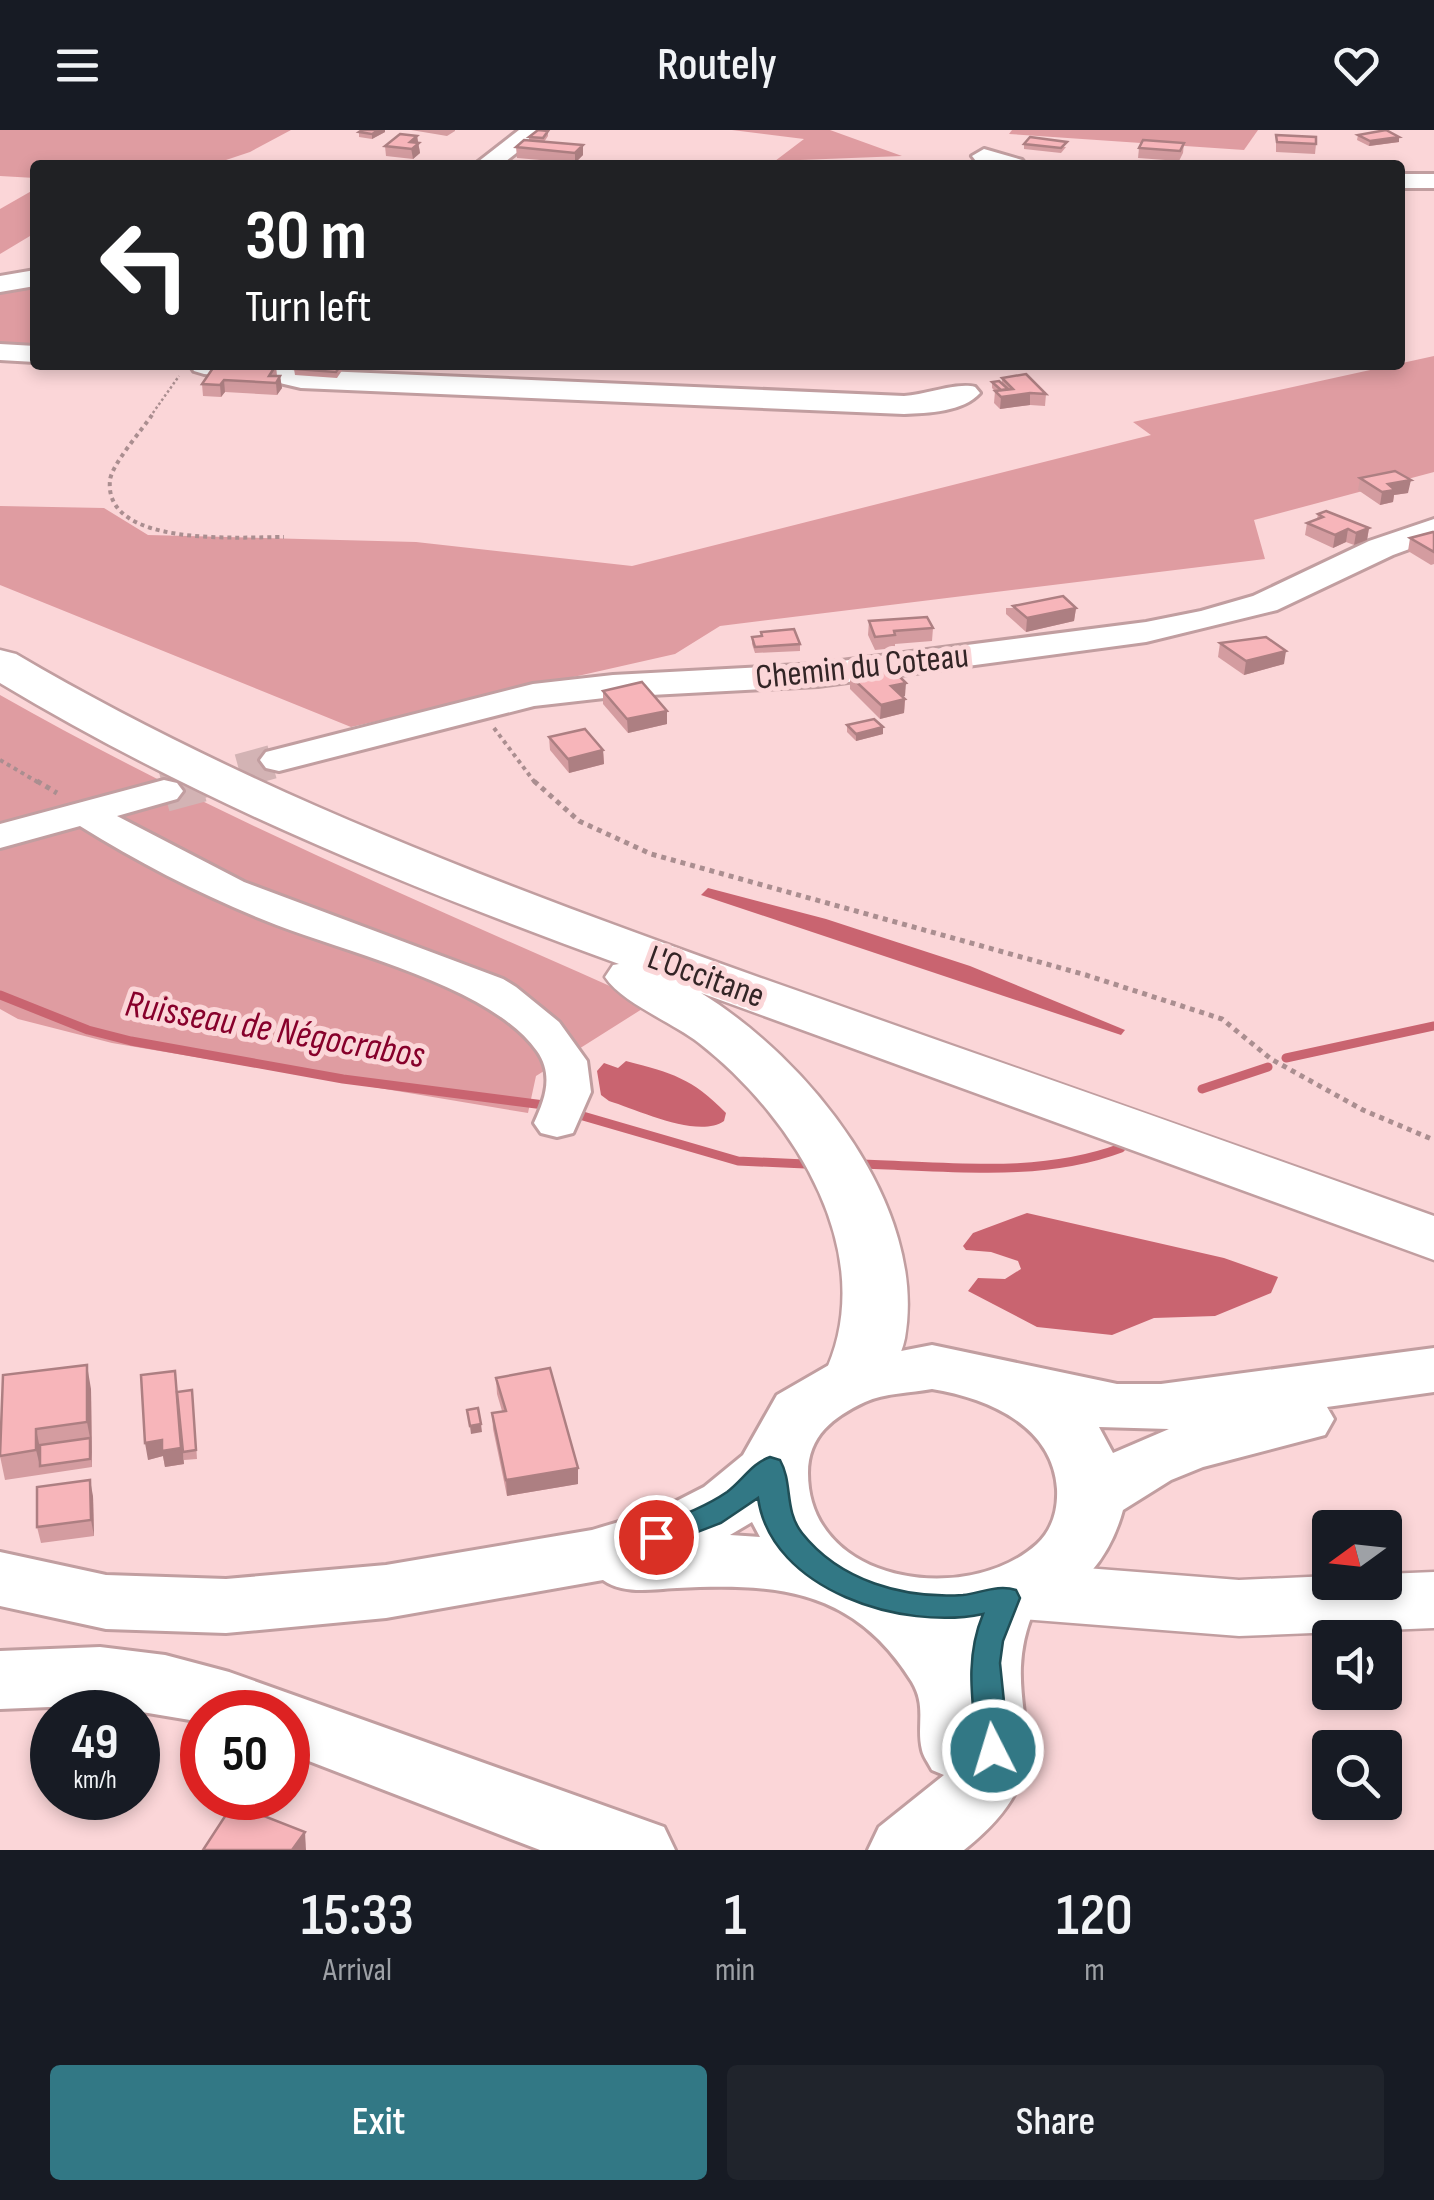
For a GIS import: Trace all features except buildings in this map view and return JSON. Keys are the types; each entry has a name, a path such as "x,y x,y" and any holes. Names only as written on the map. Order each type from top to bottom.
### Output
{"highway":[{"name":"L'Occitane","path":"0,634 81,685 154,724 371,823 634,924 1434,1207"},
{"name":"L'Occitane","path":"0,664 124,737 350,841 610,942 1434,1239"},
{"path":"350,841 507,923 634,977 691,1010 742,1048 780,1087 820,1140 864,1230 893,1267 873,1338 856,1377"},
{"path":"1014,1595 1239,1608 1434,1600"}],"main road":[{"path":"918,1840 955,1773 961,1734 959,1707 932,1651 790,1539 773,1504 770,1468 779,1438 798,1413 824,1392 856,1377 893,1369 971,1373 1008,1386 1118,1408 1161,1408 1434,1370"},
{"path":"1094,1496 1148,1463 1188,1447 1434,1384"},
{"path":"538,1568 717,1560 850,1584 921,1606 964,1606 1014,1595 1053,1573 1075,1550 1088,1524 1094,1496 1087,1463 1070,1432 1043,1406 1008,1386"},
{"path":"0,1579 138,1605 225,1608 315,1604 538,1568 635,1544 694,1523 741,1497 770,1468"},
{"path":"918,1840 968,1798 985,1778 993,1750 984,1663 988,1641 1014,1595"},
{"path":"0,1680 71,1674 202,1690"},
{"path":"310,1731 604,1845"}],"street":[{"path":"493,160 534,130"},
{"path":"984,156 997,160"},
{"path":"1405,182 1434,181"},
{"path":"0,284 30,279"},
{"path":"0,352 30,354"},
{"path":"267,370 301,379 904,405 933,404 966,393"},
{"name":"Chemin du Coteau","path":"279,760 533,695 613,686 818,675 1161,629 1265,603 1434,528"},
{"path":"0,836 164,791"},
{"path":"85,812 137,848 298,918 488,988 514,1004 537,1022 554,1043 568,1074 570,1089 557,1123"}],"path":[{"path":"184,370 110,476 107,492 112,506 124,519 165,532 284,538"},
{"path":"480,706 497,734 552,801 578,824 601,836 651,854 1086,975 1222,1019 1270,1059 1363,1110 1434,1140"},
{"path":"0,760 85,812"}],"shaded area":[{"path":"0,130 291,130 226,160 30,160 30,178 0,176"},
{"path":"732,130 830,130 902,156 776,160 804,139"},
{"path":"1012,130 1258,130 1244,150 1009,134"},
{"path":"30,192 30,236 0,254 0,209"},
{"path":"30,283 30,347 0,344 0,288"},
{"path":"1434,356 1434,472 1254,520 1265,559 720,626 675,654 351,727 0,585 0,506 104,508 148,535 416,542 632,566 1151,435 1133,422 1370,370 1405,370 1405,362"},
{"path":"0,695 240,819 650,1004 536,1076 528,1113 112,1043 18,1019 0,1009"},
{"path":"708,888 826,919 970,966 1125,1030 1121,1035 701,895"},
{"path":"626,1061 692,1084 726,1113 724,1121 713,1126 684,1125 609,1101 601,1095 597,1071 604,1063 618,1068"},
{"path":"1027,1213 1224,1258 1278,1277 1271,1293 1215,1316 1154,1318 1112,1335 1037,1327 968,1291 978,1278 1005,1279 1021,1269 1018,1261 991,1252 966,1250 963,1246 973,1233"}],"waterway":[{"name":"Ruisseau de Négocrabos","path":"0,995 88,1030 131,1041 343,1079 544,1105"},
{"name":"Ruisseau de Négocrabos","path":"1286,1058 1434,1026"},
{"name":"Ruisseau de Négocrabos","path":"1202,1089 1268,1067"},
{"name":"Ruisseau de Négocrabos","path":"576,1114 738,1161 805,1164"},
{"name":"Ruisseau de Négocrabos","path":"859,1164 1024,1167 1089,1158 1121,1148"}],"tunnel":[{"path":"191,784 279,760"},
{"path":"164,791 201,781"}],"route":[{"path":"656,1537 711,1516 741,1497 770,1468 773,1504 790,1539 821,1570 848,1586 879,1598 921,1606 964,1606 1005,1598 993,1624 984,1663 993,1720 993,1750"}]}
